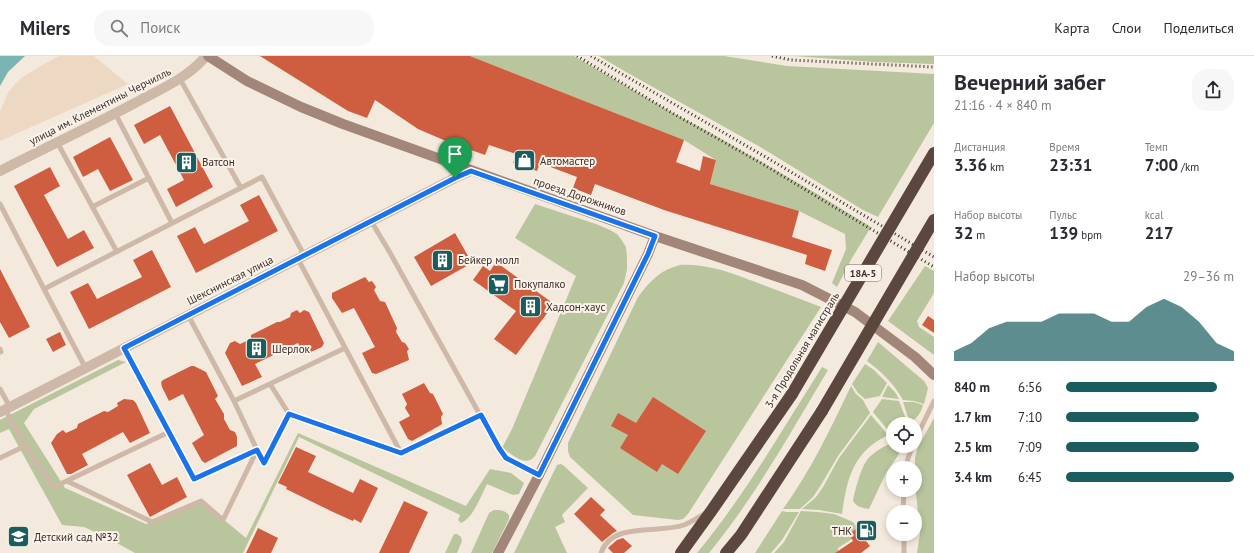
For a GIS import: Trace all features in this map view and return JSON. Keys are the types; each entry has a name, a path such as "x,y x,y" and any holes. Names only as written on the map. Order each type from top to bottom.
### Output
{"highway":[{"name":"3-я Продольная магистраль","path":"681,553 792,394 934,153"},
{"name":"18А-5","path":"727,553 741,535 822,411 934,220"}],"main road":[{"name":"проезд Дорожников","path":"207,56 247,81 301,107 343,124 655,236 802,285 855,312 915,357 934,375"},
{"path":"498,553 539,475 655,236"}],"street":[{"name":"улица им. Клементины Черчилль","path":"0,171 115,114 180,79 207,56"},
{"name":"Шекснинская улица","path":"5,409 471,171"}],"lane":[{"path":"180,79 241,188"},
{"path":"115,114 172,223"},
{"path":"57,142 117,252"},
{"path":"44,289 262,177 345,348 401,453"},
{"path":"92,207 149,178"},
{"path":"0,204 85,368"},
{"path":"371,221 499,448 506,458 539,475"},
{"path":"188,315 234,401 264,463 289,414"},
{"path":"124,348 194,479 257,450"},
{"path":"234,401 345,348"},
{"path":"0,349 0,352"},
{"path":"270,384 289,414 401,453 481,415"},
{"path":"0,389 5,409 24,446 54,487 169,432"},
{"path":"922,425 934,400"},
{"path":"0,458 24,446"},
{"path":"67,481 152,522 202,501 223,520 257,450"},
{"path":"601,553 613,537 620,534 684,525 712,510"},
{"path":"904,541 904,553"}],"green space":[{"path":"470,56 574,56 819,195 871,227 852,258 837,287 832,283 846,249 845,234 799,211 710,184 716,160 684,140"},
{"path":"599,56 724,56 787,66 934,74 934,123 878,217 863,210 762,148"},
{"path":"794,56 934,56 934,64 874,62"},
{"path":"535,204 596,224 617,234 626,247 627,269 624,283 535,456 527,461 518,459 502,448 512,429 576,276 515,238"},
{"path":"680,265 702,266 724,271 821,307 688,514 683,519 678,520 633,515 570,457 568,443 638,297 661,273"},
{"path":"925,266 934,271 934,293 917,321 919,327 934,337 934,355 888,321"},
{"path":"878,342 924,381 928,388 924,404 903,400 896,389 878,369 867,361"},
{"path":"118,360 126,362 34,409 24,423 65,488 146,524 201,501 246,538 298,433 466,506 490,469 511,473 524,483 519,494 513,495 487,484 473,512 461,523 458,520 460,515 299,437 243,553 135,553 84,527 62,525 9,429 0,433 0,420"},
{"path":"865,364 874,370 887,383 880,396 865,399 858,393 852,384"},
{"path":"822,367 828,370 742,510 709,553 697,553 715,531 747,485"},
{"path":"888,385 895,392 899,399 882,397"},
{"path":"851,386 856,394 863,400 870,413 838,456 813,497 800,509 783,509 811,465"},
{"path":"882,399 899,401 905,417 886,417 886,428 873,412"},
{"path":"903,402 914,402 923,405 916,417 908,417"},
{"path":"871,415 886,433 886,436 867,449 859,458 846,489 842,514 802,509 816,497 839,458"},
{"path":"934,418 934,553 917,553 919,541 922,541 922,505 917,505 916,497 922,497 922,461 915,461 915,458 916,453 922,453 922,440"},
{"path":"886,446 886,453 899,453 894,461 886,461 886,473 869,509 862,508 853,501 858,479 867,460"},
{"path":"561,464 588,488 562,515 565,522 555,527 567,553 514,553 557,465"},
{"path":"494,510 506,512 509,515 509,519 492,553 471,553 489,513"},
{"path":"782,511 799,512 782,540 771,553 755,553"},
{"path":"801,511 834,514 853,522 861,533 838,548 838,553 774,553 784,542"},
{"path":"454,534 461,537 462,541 457,553 445,553"}],"shaded area":[{"path":"59,56 94,56 128,84 0,141 0,112 8,93 21,78"}],"water":[{"path":"0,56 25,56 8,72 0,86"}],"building":[{"path":"260,56 470,56 684,140 676,162 700,171 703,156 716,160 710,184 799,211 792,237 832,250 825,271 805,264 807,255 664,210 595,184 591,195 573,188 577,177 540,163 537,171 513,163 516,154 489,145 485,155 446,141 418,129 375,100 367,118 348,111"},
{"name":"Ватсон","path":"170,106 213,187 176,207 167,189 184,180 160,135 144,144 134,125"},
{"path":"110,137 133,180 110,191 98,169 83,177 73,157"},
{"path":"50,167 60,186 44,195 68,239 84,230 94,248 57,267 14,186"},
{"path":"259,195 278,231 196,273 177,236 195,227 204,244 249,221 240,205"},
{"name":"Бейкер молл","path":"455,233 472,263 431,286 414,257"},
{"path":"152,250 171,287 89,329 70,292 88,283 97,299 142,277 133,260"},
{"name":"Хадсон-хаус","path":"496,262 554,304 516,355 494,339 516,311 473,280 483,266 490,271"},
{"path":"0,269 30,327 9,338 0,322"},
{"path":"365,277 369,282 372,281 376,287 374,290 380,301 385,302 397,328 396,332 402,342 405,343 409,349 407,351 409,360 376,374 372,373 362,353 375,347 354,308 342,313 332,298 332,293"},
{"name":"Шерлок","path":"297,310 300,313 304,310 309,312 324,343 322,347 304,355 298,343 255,364 262,377 242,386 225,353 230,343 235,341 240,344 251,339 251,335 290,317 291,313"},
{"path":"928,316 934,320 934,333 922,325"},
{"path":"60,332 66,345 53,352 46,339"},
{"path":"191,366 206,372 218,396 215,399 224,414 224,419 230,430 235,432 237,437 237,446 205,463 202,461 192,443 204,435 183,394 169,401 161,382"},
{"path":"424,383 430,393 433,394 443,414 441,417 442,424 412,441 408,439 399,422 410,416 405,408 407,404 402,394"},
{"path":"653,397 706,431 678,474 662,464 657,472 620,448 628,435 611,426 618,413 636,423"},
{"path":"124,399 133,400 136,403 150,433 130,443 123,432 82,454 88,465 71,474 67,474 51,443 57,434 63,430 66,433 77,428 78,424 104,411 108,412 118,406 117,403"},
{"path":"296,447 316,456 308,472 353,493 360,479 378,488 361,523 333,512 286,489 287,487 278,483"},
{"path":"150,463 162,485 177,477 187,497 150,517 127,475"},
{"path":"591,497 605,510 600,515 617,531 602,542 574,514"},
{"path":"404,501 428,512 409,553 379,553"},
{"path":"866,522 874,535 866,541 870,546 861,553 835,553 853,541 849,534"},
{"path":"258,528 278,538 271,553 246,553"},
{"path":"623,538 632,546 624,553 613,553 608,548 617,540"}],"railway":[{"path":"577,56 674,114 761,163 934,267"},
{"path":"591,56 934,257"},
{"path":"772,56 791,60 934,67"}],"place":[{"name":"Автомастер","path":"525,161"},
{"name":"Ватсон","path":"187,162"},
{"name":"Бейкер молл","path":"443,260"},
{"name":"Покупалко","path":"498,284"},
{"name":"Хадсон-хаус","path":"531,307"},
{"name":"Шерлок","path":"257,349"},
{"name":"ТНК","path":"867,531"},
{"name":"Детский сад №32","path":"18,537"}],"route":[{"path":"471,171 655,236 648,254 539,475 506,458 481,415 401,453 289,414 264,463 257,450 194,479 124,348 455,178 471,171"}]}
